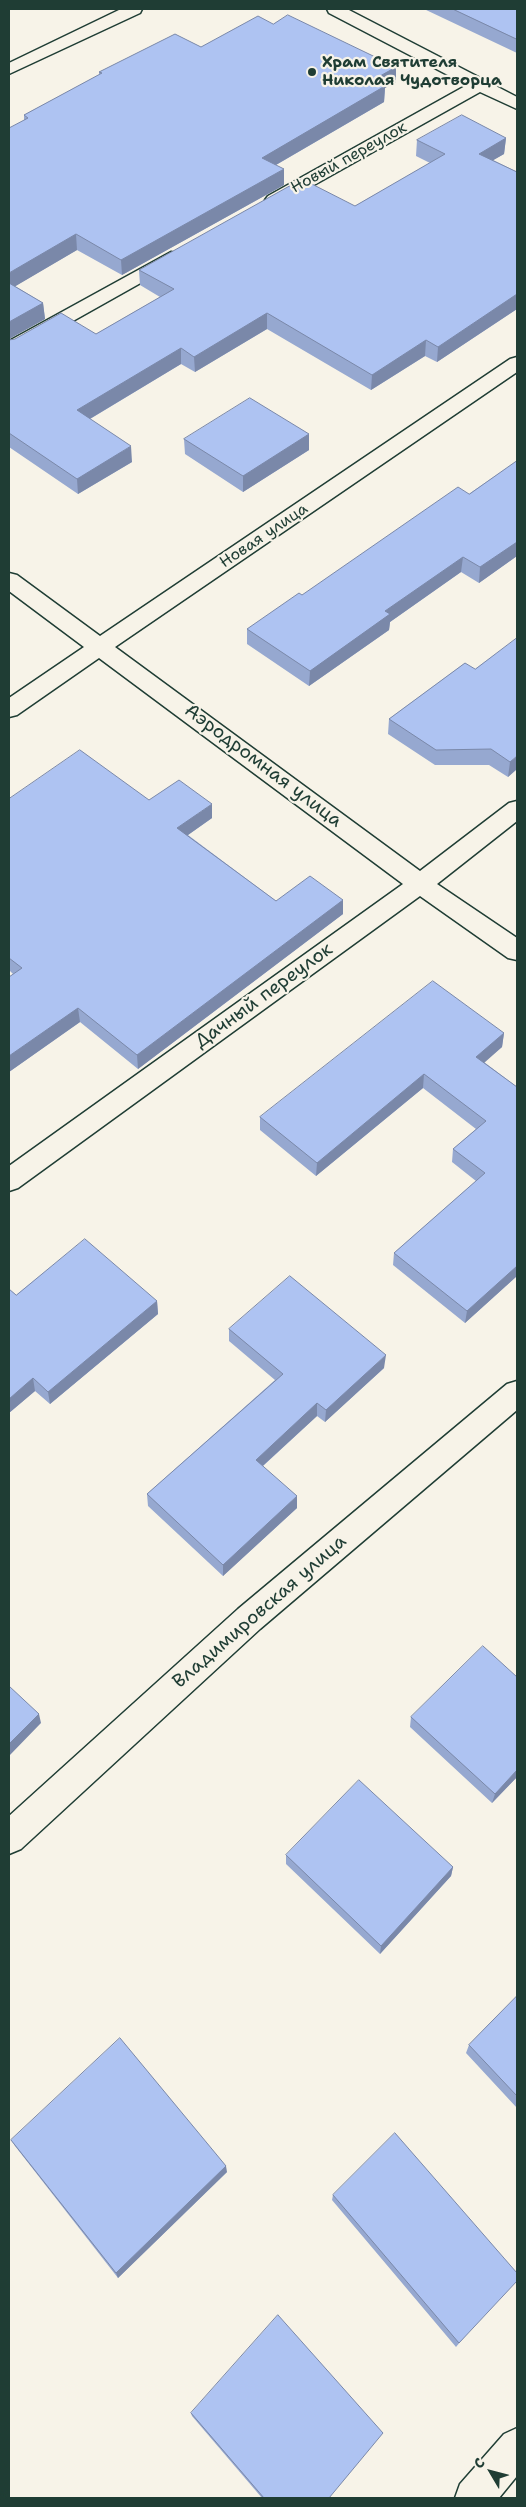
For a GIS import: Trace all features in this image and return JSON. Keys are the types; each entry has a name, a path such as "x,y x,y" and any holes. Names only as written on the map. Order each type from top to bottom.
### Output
{"street":[{"path":"9,69 134,9"},
{"path":"335,9 517,104"},
{"name":"Новый переулок","path":"261,207 479,85"},
{"path":"9,349 183,251"},
{"name":"Новая улица","path":"9,709 517,362"},
{"name":"Аэродромная улица","path":"9,580 420,884 517,951"},
{"name":"Дачный переулок","path":"9,1180 420,884 517,809"},
{"name":"Владимировская улица","path":"9,1838 249,1619 517,1393"},
{"path":"474,2498 517,2447"}],"building":[{"path":"453,9 517,9 517,39"},
{"path":"288,15 396,67 373,80 385,86 262,158 284,169 121,260 76,234 9,273 9,128 28,118 24,115 102,73 99,72 175,34 201,47 258,16 273,24"},
{"path":"462,115 506,138 479,154 517,172 517,294 438,347 426,340 372,375 267,313 194,357 181,348 77,410 131,446 77,479 9,433 9,340 15,339 61,313 96,334 174,289 139,270 302,179 355,206 445,154 417,140"},
{"path":"9,283 43,303 9,322"},
{"path":"250,398 309,434 243,476 184,439"},
{"path":"517,461 517,542 480,567 463,557 385,611 390,614 310,671 247,629 299,593 302,595 458,487 469,494"},
{"path":"517,638 517,756 510,762 491,749 436,750 389,719 465,663 475,669"},
{"path":"80,750 149,800 179,780 212,804 177,828 276,901 310,876 343,900 137,1055 78,1008 9,1056 9,977 22,968 9,958 9,799"},
{"path":"433,981 504,1033 476,1057 517,1087 517,1266 467,1311 394,1253 485,1173 453,1149 486,1121 424,1074 317,1163 260,1117"},
{"path":"85,1239 157,1301 48,1392 33,1378 9,1399 9,1289 16,1295"},
{"path":"290,1276 386,1355 326,1410 317,1403 256,1460 297,1496 223,1565 147,1494 283,1374 229,1329"},
{"path":"483,1646 517,1677 517,1770 495,1794 411,1717"},
{"path":"9,1686 39,1714 9,1744"},
{"path":"359,1780 453,1867 381,1946 286,1855"},
{"path":"517,1996 517,2096 469,2045"},
{"path":"120,2038 226,2166 116,2273 11,2140"},
{"path":"395,2133 517,2273 517,2281 459,2343 333,2195"},
{"path":"278,2315 383,2433 329,2498 264,2498 191,2413"}],"place":[{"name":"Храм Святителя Николая Чудотворца","path":"312,72"}]}
